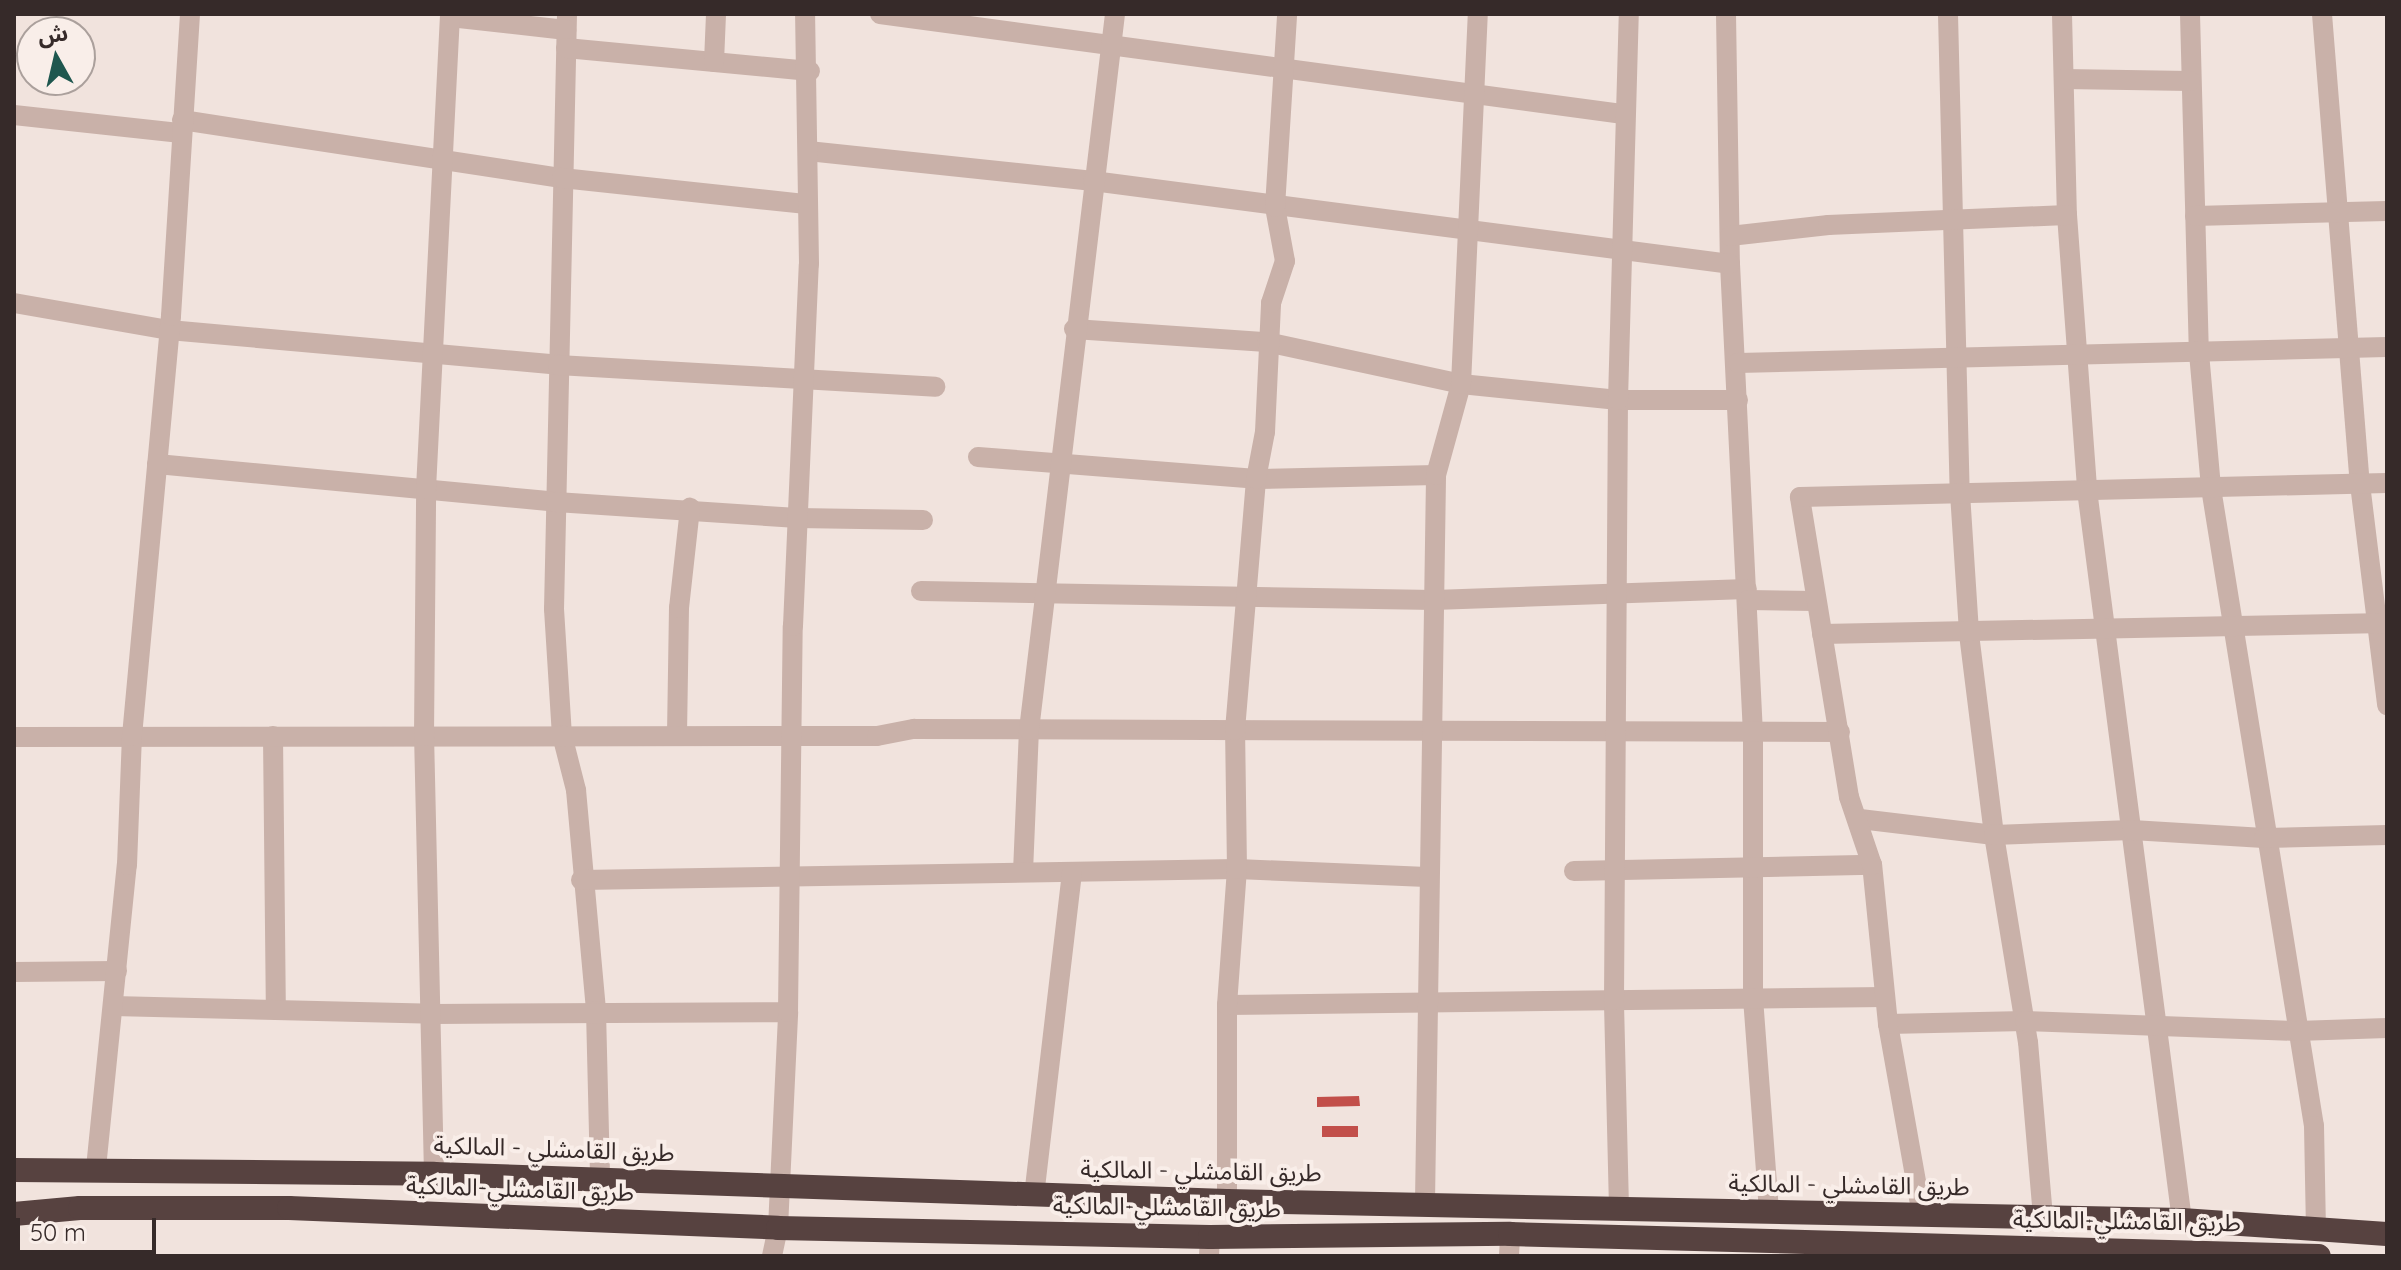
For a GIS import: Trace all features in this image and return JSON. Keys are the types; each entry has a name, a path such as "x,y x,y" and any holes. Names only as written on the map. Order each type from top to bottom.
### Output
{"highway":[{"name":"طريق القامشلي - المالكية","path":"14,1170 96,1168 434,1174 779,1183 1034,1196 2182,1220 2387,1234"},
{"path":"1191,1200 1203,1243"},
{"path":"1434,1203 1442,1234"},
{"name":"طريق القامشلي-المالكية","path":"14,1214 80,1208 289,1208 1203,1243 1442,1234 1510,1245 2319,1256"}],"street":[{"path":"96,1168 117,971 132,736 169,330 190,14"},
{"path":"714,62 716,14"},
{"path":"772,1256 778,1228 792,875 792,735 810,71 805,14"},
{"path":"880,14 1111,48 1623,114"},
{"path":"1023,872 1029,730 1074,329 1115,14"},
{"path":"1227,1201 1227,1005 1237,869 1235,730 1256,479 1265,432 1271,303 1285,261 1275,207 1287,14"},
{"path":"1434,1203 1425,1003 1436,475 1461,384 1465,232 1478,14"},
{"path":"1619,1208 1614,1000 1618,400 1623,114 1629,14"},
{"path":"1726,14 1730,264 1738,363 1753,732 1753,998 1769,1211"},
{"path":"1948,14 1955,358 1969,634 1994,835 2025,1021 2043,1217"},
{"path":"2062,14 2067,215 2087,490 2103,632 2159,1024 2182,1220"},
{"path":"2190,14 2199,353 2211,488 2264,838 2314,1126 2316,1230"},
{"path":"2322,14 2347,349 2360,484 2381,623 2387,705"},
{"path":"434,1174 433,1014 424,736 426,489 450,15 566,31 714,62 810,71"},
{"path":"566,31 554,609 562,735 576,790 581,880 596,1011 600,1179"},
{"path":"2064,79 2190,81"},
{"path":"14,115 181,127 562,178 807,204"},
{"path":"808,151 1093,181 1465,232 1730,264"},
{"path":"2195,216 2387,211"},
{"path":"1730,236 1954,219 2067,215"},
{"path":"14,303 169,330 558,365 935,387"},
{"path":"1074,329 1267,342 1461,384 1618,400 1738,400"},
{"path":"1738,363 2387,347"},
{"path":"978,457 1256,479 1436,475"},
{"path":"157,464 556,502 690,508 797,518 923,520"},
{"path":"1922,1215 1888,1024 1872,865 1860,819 1849,797 1800,497 2387,483"},
{"path":"677,735 679,608 690,508"},
{"path":"921,591 1434,600 1617,593 1747,595 1816,601"},
{"path":"1822,634 2233,630 2381,623"},
{"path":"14,737 792,735 1029,730 1840,732"},
{"path":"273,736 276,1010"},
{"path":"1860,819 1994,835 2132,830 2264,838 2387,835"},
{"path":"1574,871 1872,865"},
{"path":"581,880 1237,869 1427,877"},
{"path":"1034,1196 1072,873"},
{"path":"14,972 117,971"},
{"path":"1227,1005 1885,997"},
{"path":"113,1006 433,1014 788,1012"},
{"path":"1888,1024 2025,1021 2297,1031 2387,1028"}],"building":[{"path":"1359,1096 1360,1106 1317,1107 1317,1097"},
{"path":"1322,1126 1358,1126 1358,1137 1322,1137"}]}
